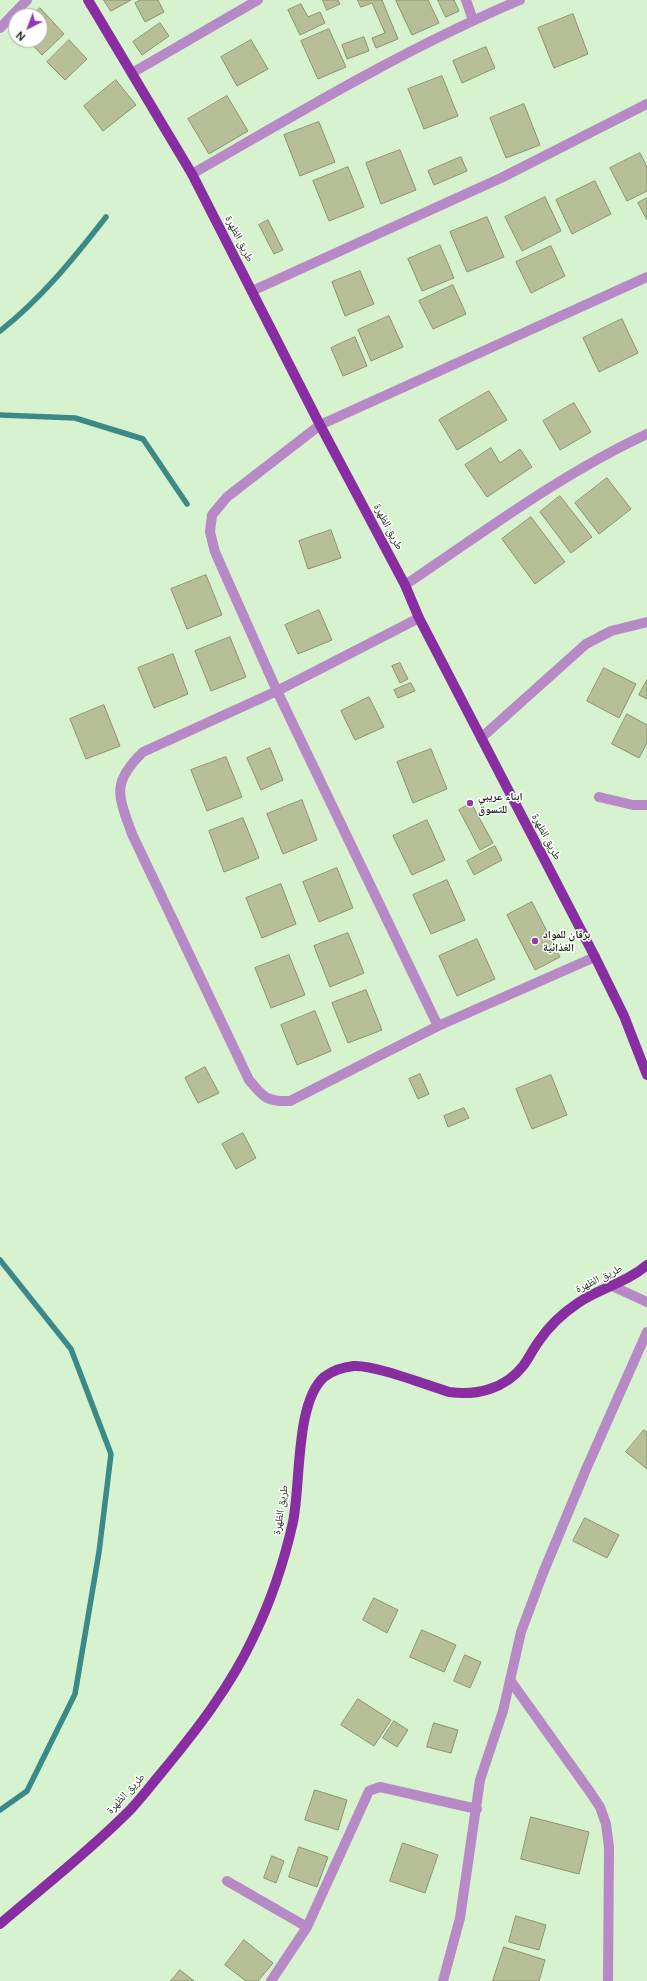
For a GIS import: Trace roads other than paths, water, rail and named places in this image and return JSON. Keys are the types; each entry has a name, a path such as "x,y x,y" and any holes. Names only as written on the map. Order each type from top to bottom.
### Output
{"main road":[{"name":"طريق الظهرة","path":"88,0 192,174 320,425 405,585 419,618 595,957 626,1022 647,1075"},
{"name":"طريق الظهرة","path":"0,1924 50,1882 132,1808 192,1736 240,1666 267,1607 286,1549 293,1519 299,1456 309,1401 318,1384 325,1377 343,1368 364,1366 449,1392 473,1393 486,1391 511,1378 522,1368 539,1340 564,1313 595,1293 626,1280 647,1265"}],"street":[{"path":"0,28 27,0"},
{"path":"132,73 258,0"},
{"path":"466,0 473,20"},
{"path":"192,174 348,84 473,20 520,0"},
{"path":"252,291 500,178 647,104"},
{"path":"438,1026 277,691 215,552 210,532 212,515 227,497 320,425 647,277"},
{"path":"405,585 561,481 615,449 647,434"},
{"path":"419,618 277,691 143,752 128,767 121,783 121,803 132,834 245,1073 260,1094 274,1102 290,1101 438,1026 595,957"},
{"path":"482,738 586,644 611,631 647,622"},
{"path":"599,797 633,805 647,805"},
{"path":"612,1286 647,1302"},
{"path":"443,1981 460,1918 480,1780 503,1711 521,1632 543,1573 647,1332"},
{"path":"510,1680 590,1792 600,1807 604,1818 609,1847 608,1981"},
{"path":"271,1981 307,1927 369,1791 380,1787 477,1809"},
{"path":"227,1881 307,1927"}],"waterway":[{"path":"0,331 43,292 69,263 106,217"},
{"path":"0,415 75,418 143,439 187,504"},
{"path":"0,1260 71,1349 111,1454 99,1552 75,1694 27,1791 0,1810"}],"place":[{"name":"ابناء عريبي للتسوق","path":"470,803"},
{"name":"برقان للمواد الغذائية","path":"535,941"}]}
